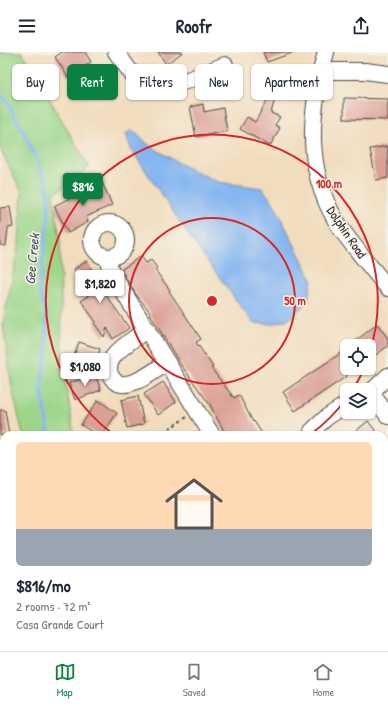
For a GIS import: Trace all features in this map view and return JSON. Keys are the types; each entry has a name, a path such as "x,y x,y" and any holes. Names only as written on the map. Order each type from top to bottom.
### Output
{"street":[{"path":"116,52 135,78 146,86 159,89 171,87 195,77"},
{"name":"Dolphin Road","path":"322,64 326,52"},
{"path":"333,71 366,71 388,74"},
{"name":"Dolphin Road","path":"314,100 312,127 313,151 317,177 326,202 344,232 388,288"},
{"path":"107,257 111,272 210,431"},
{"path":"147,329 113,357 109,368 110,376 115,382 123,385 147,376 167,362"},
{"path":"376,387 388,376"},
{"path":"376,401 388,416"},
{"path":"312,431 327,417 340,409"}],"path":[{"path":"165,431 198,410"}],"green space":[{"path":"0,52 22,52 29,64 12,64 12,100 50,100 89,167 53,195 60,238 62,359 73,431 22,431 12,388 3,324 19,243 22,192 0,149"}],"water":[{"path":"132,130 149,145 182,165 218,182 262,188 273,202 312,280 308,300 291,318 273,324 253,323 192,240 131,149 126,134"}],"building":[{"path":"62,52 85,52 91,62 88,64 67,64 67,75 55,57"},
{"path":"158,52 183,52 166,64"},
{"path":"263,52 292,52 292,53 267,62"},
{"path":"344,98 388,99 388,120 344,119"},
{"path":"267,100 275,100 271,113 280,117 275,125 280,128 270,146 240,129 247,117 255,122"},
{"path":"203,104 204,112 223,108 227,131 196,137 190,107"},
{"path":"388,146 388,178 376,180 370,149"},
{"path":"102,182 112,205 86,217 88,222 68,233 54,206"},
{"path":"10,207 13,227 8,228 6,246 0,245 0,208"},
{"path":"141,256 146,263 151,260 157,268 155,270 170,290 169,291 201,339 196,342 213,367 211,368 234,398 239,395 253,422 254,421 260,431 224,431 210,405 179,362 150,314 151,313 135,293 121,270"},
{"path":"87,261 98,281 97,282 129,328 113,339 107,328 104,337 94,323 96,322 81,301 89,296 74,269"},
{"path":"377,324 388,338 388,346 376,355 376,339 358,339"},
{"path":"79,342 100,349 95,365 73,359"},
{"path":"340,354 340,375 347,376 295,411 283,392"},
{"path":"95,374 101,390 75,400 69,383"},
{"path":"163,382 176,402 158,415 144,394"},
{"path":"138,396 144,424 127,428 121,400"},
{"path":"98,400 117,413 105,431 91,431 81,425"},
{"path":"0,410 5,410 8,431 0,431"},
{"path":"368,421 376,431 356,431"}],"waterway":[{"name":"Gee Creek","path":"0,94 7,102 28,140 46,181 49,198 48,220 39,289 46,314 47,352 41,387 48,431"}]}
